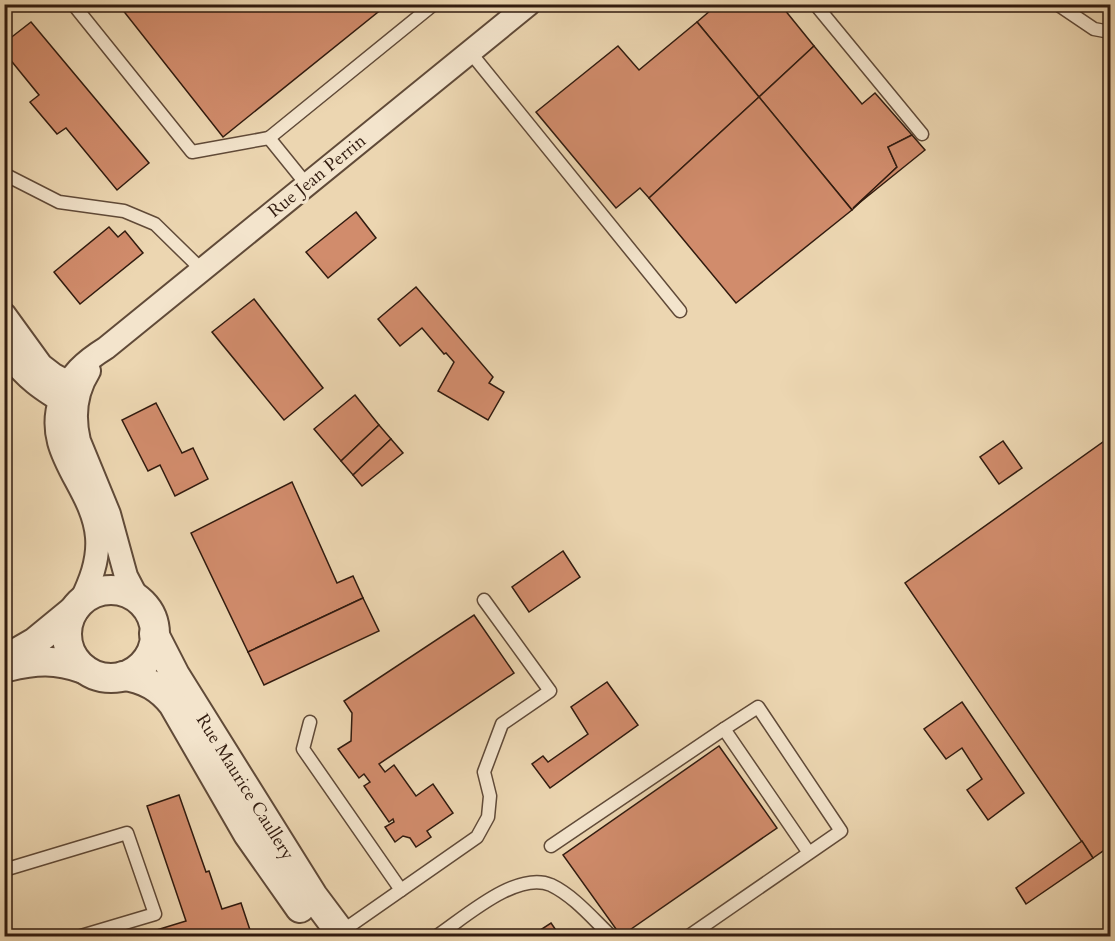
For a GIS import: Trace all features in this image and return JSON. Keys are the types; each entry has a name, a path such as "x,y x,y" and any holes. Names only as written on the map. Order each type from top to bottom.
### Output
{"street":[{"name":"Rue Jean Perrin","path":"71,395 106,348 529,4"},
{"path":"4,314 40,365 71,395"},
{"path":"4,349 28,379 71,395"},
{"path":"71,395 56,423 58,443 91,510 97,537 95,565 68,627 68,644 73,656 84,669"},
{"name":"Rue Maurice Caullery","path":"71,395 79,441 109,514 126,576 150,616 154,634 175,675 313,896 334,936"},
{"path":"4,660 35,642 94,593 124,592 139,601"},
{"path":"123,676 139,667 147,658 154,634"},
{"name":"Rue Maurice Caullery","path":"4,668 48,660 58,661 100,676 135,677 161,690 173,704 248,834 334,936"}],"lane":[{"path":"73,4 192,152 269,138 434,4"},
{"path":"815,4 922,134"},
{"path":"1057,4 1094,29 1110,32"},
{"path":"470,52 680,311"},
{"path":"269,138 307,185"},
{"path":"4,174 59,202 124,211 155,224 202,270"},
{"path":"334,936 477,837 488,817 490,796 484,772 502,724 549,691 484,600"},
{"path":"551,846 758,706 841,831 689,936"},
{"path":"310,722 303,748 401,890"},
{"path":"724,729 809,853"},
{"path":"4,870 128,833 155,914 81,936"},
{"path":"437,936 508,888 528,882 550,885 573,901 611,936"}],"building":[{"path":"118,4 388,4 223,137"},
{"path":"718,4 780,4 814,46 759,97 697,22"},
{"path":"31,22 149,163 117,190 66,128 57,134 30,102 39,95 4,52 4,43"},
{"path":"697,22 759,97 649,198 640,188 616,208 536,112 618,46 639,70"},
{"path":"814,46 862,104 875,93 912,135 888,147 897,167 852,210 759,97"},
{"path":"759,97 852,210 736,303 649,198"},
{"path":"912,135 925,150 853,208 897,167 888,147"},
{"path":"356,212 376,238 328,278 306,252"},
{"path":"109,227 118,237 125,231 143,253 80,304 54,272"},
{"path":"416,287 493,377 489,383 504,392 488,420 438,391 454,362 422,328 400,346 378,319"},
{"path":"254,299 323,388 284,420 212,332"},
{"path":"355,395 379,425 341,461 314,429"},
{"path":"156,403 182,453 193,448 208,479 175,496 160,465 148,471 122,420"},
{"path":"379,425 391,439 353,475 341,461"},
{"path":"1110,437 1110,846 1093,858 905,583"},
{"path":"391,439 403,453 362,486 353,475"},
{"path":"1003,441 1022,468 999,484 980,457"},
{"path":"292,482 337,583 353,576 363,598 248,652 191,533"},
{"path":"563,551 580,577 529,612 512,587"},
{"path":"363,598 379,631 264,685 248,652"},
{"path":"474,615 514,673 379,764 385,772 394,765 416,796 433,784 453,813 427,831 431,837 416,847 410,838 403,836 395,842 385,827 394,822 393,819 389,822 364,786 370,782 364,774 359,778 338,749 351,741 352,713 344,701"},
{"path":"607,682 638,725 550,788 532,764 543,756 548,762 588,734 571,707"},
{"path":"962,702 1024,793 988,820 967,790 982,779 962,748 946,759 924,729"},
{"path":"719,746 777,828 621,936 563,855"},
{"path":"179,795 206,872 209,871 222,909 241,903 252,936 137,936 186,921 147,806"},
{"path":"1082,841 1093,858 1026,904 1016,888"},
{"path":"551,923 560,936 531,936"}]}
